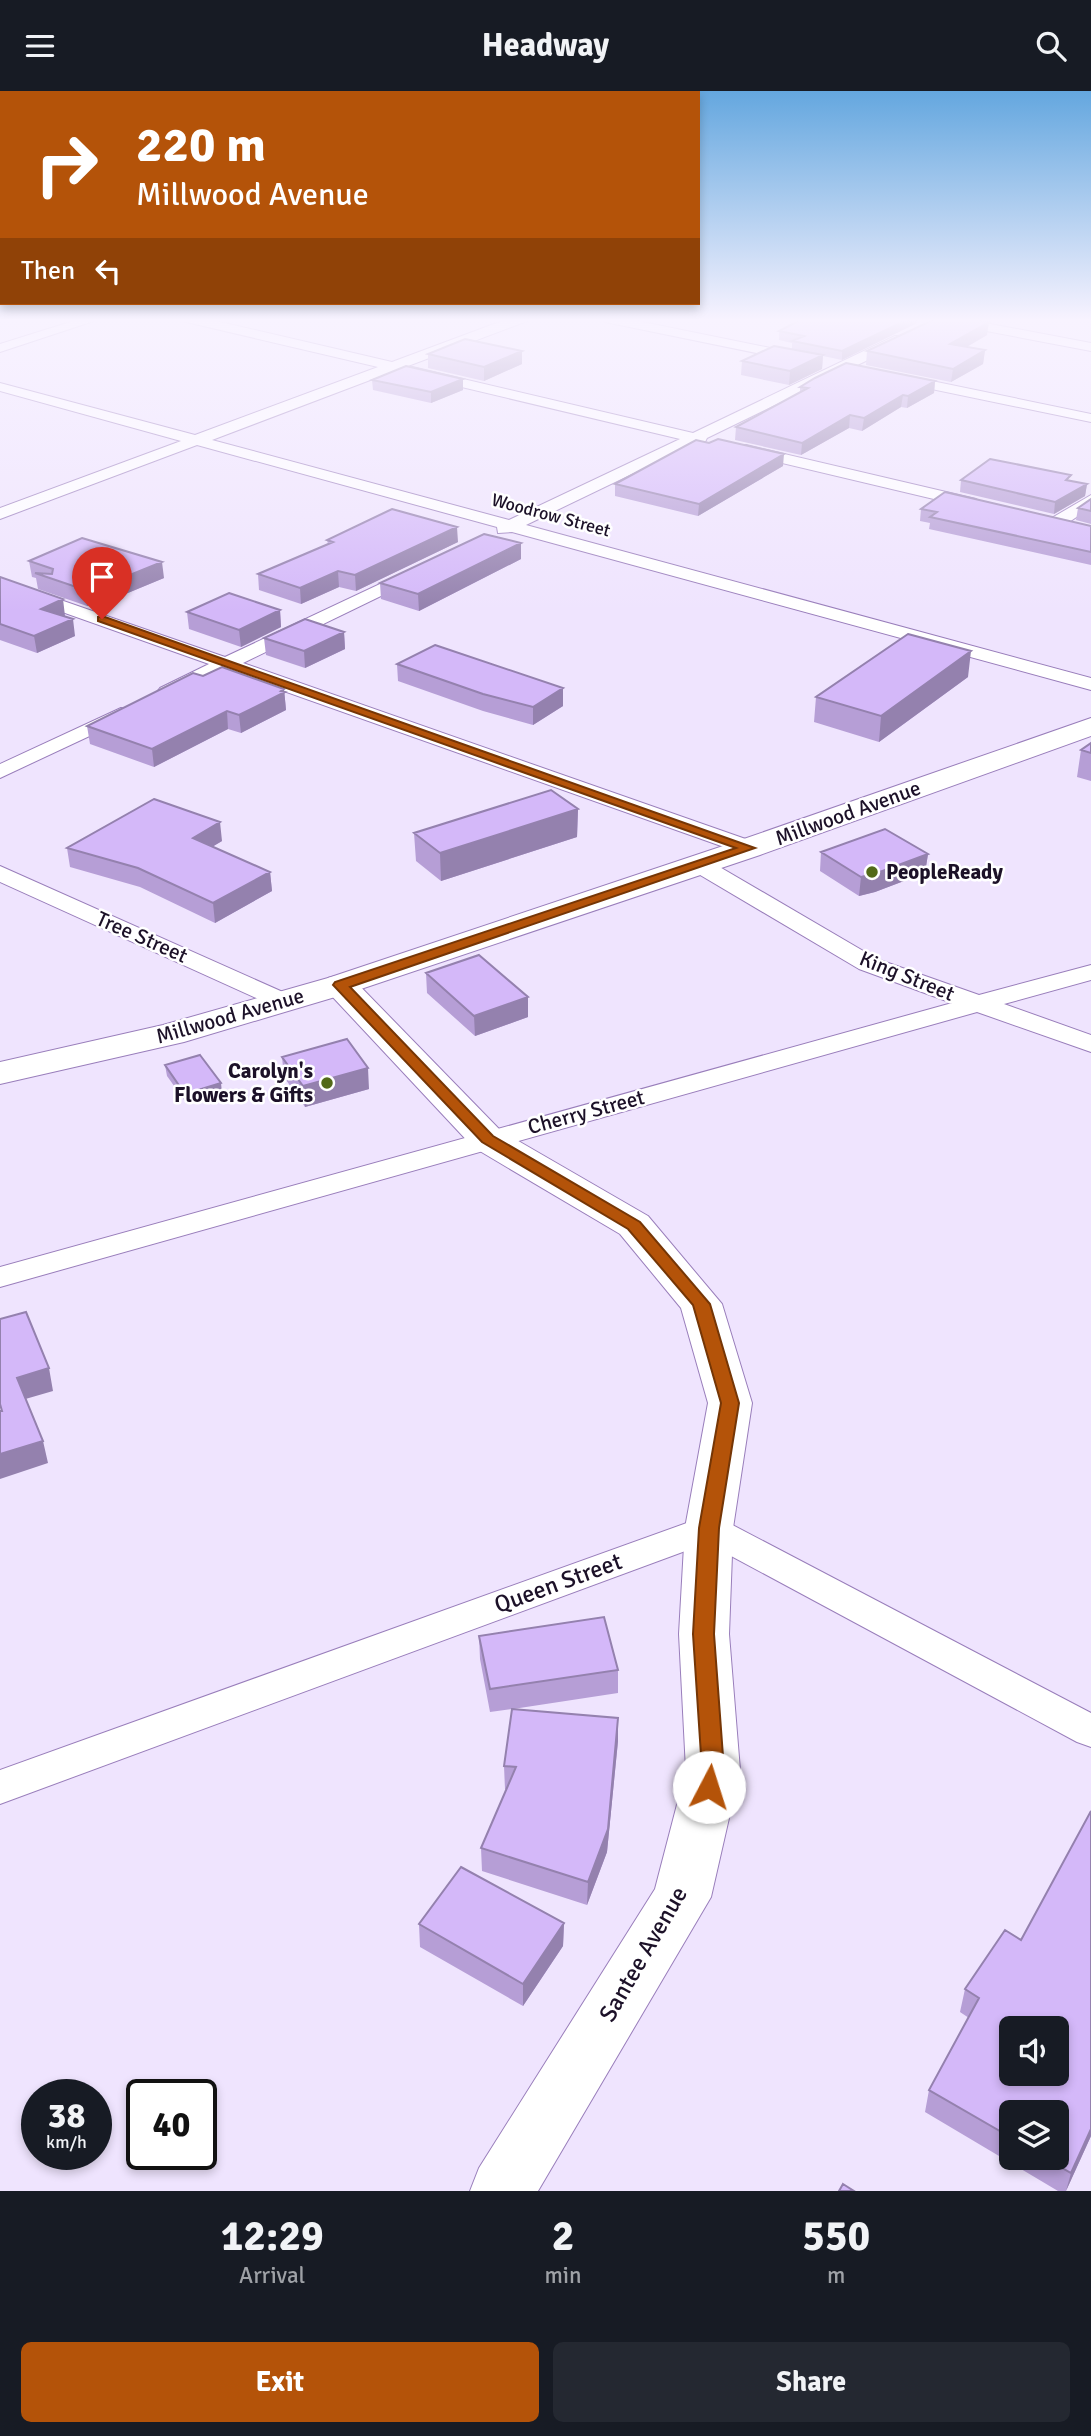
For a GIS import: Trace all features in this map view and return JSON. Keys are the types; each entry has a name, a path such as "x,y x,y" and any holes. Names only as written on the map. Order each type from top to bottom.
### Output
{"main road":[{"name":"Millwood Avenue","path":"0,1073 158,1037 341,985 749,848 1091,726"},
{"name":"Santee Avenue","path":"341,985 487,1139 634,1225 701,1304 730,1403 709,1528 704,1634 713,1770 682,1897 502,2191"}],"street":[{"name":"Woodrow Street","path":"107,416 1091,684"},
{"path":"0,514 265,416"},
{"path":"604,416 994,508"},
{"path":"482,540 737,416"},
{"path":"0,495 25,504"},
{"path":"1079,528 1050,521 1091,500"},
{"path":"0,772 434,563"},
{"path":"0,584 749,848"},
{"name":"King Street","path":"698,864 868,964 1091,1044"},
{"name":"Tree Street","path":"0,873 285,1002"},
{"name":"Cherry Street","path":"0,1277 1091,972"},
{"path":"709,1528 1091,1731"},
{"name":"Queen Street","path":"0,1787 709,1528"}],"building":[{"path":"756,416 848,416 802,443 736,427"},
{"path":"718,439 784,454 699,504 615,484 696,440 709,443"},
{"path":"990,459 1071,475 1066,480 1087,484 1055,502 961,480"},
{"path":"945,492 1091,526 1091,552 930,517 937,512 921,509"},
{"path":"1091,499 1091,511 1078,508"},
{"path":"392,509 457,527 355,575 338,571 300,588 258,574 333,542 327,540"},
{"path":"484,534 521,543 418,594 380,583"},
{"path":"82,538 162,562 85,590 35,573 52,574 53,569 29,561"},
{"path":"0,577 63,599 41,609 73,619 34,636 0,624"},
{"path":"229,593 280,610 239,630 187,612"},
{"path":"305,619 344,632 304,651 264,638"},
{"path":"908,634 971,651 881,716 816,697"},
{"path":"435,645 563,688 533,707 483,694 397,664"},
{"path":"222,667 284,689 281,691 285,692 239,715 227,711 152,749 87,726 193,673 203,676"},
{"path":"1091,743 1091,753 1081,750"},
{"path":"551,790 578,809 440,853 414,833"},
{"path":"154,799 220,822 193,838 270,872 213,903 138,868 67,848"},
{"path":"885,829 928,854 861,877 821,852"},
{"path":"479,955 528,997 474,1016 426,973"},
{"path":"347,1039 368,1068 303,1086 282,1057"},
{"path":"200,1055 221,1083 185,1094 165,1065"},
{"path":"26,1312 49,1368 17,1378 43,1441 0,1454 0,1319"},
{"path":"604,1617 618,1670 490,1689 479,1636"},
{"path":"512,1709 618,1718 608,1829 588,1882 481,1848 516,1767 504,1766"},
{"path":"1091,1811 1091,2129 1071,2173 1066,2170 1069,2170 1069,2100 999,2100 999,2130 929,2090 979,1998 965,1989 1005,1930 1021,1940"},
{"path":"461,1867 564,1923 523,1984 419,1924"},
{"path":"843,2184 854,2191 839,2191"}],"place":[{"name":"PeopleReady","path":"872,872"},
{"name":"Carolyn's Flowers & Gifts","path":"327,1083"}],"route":[{"path":"102,619 749,848 341,985 487,1139 634,1225 701,1304 730,1403 709,1528 704,1634 713,1770 709,1787"}]}
